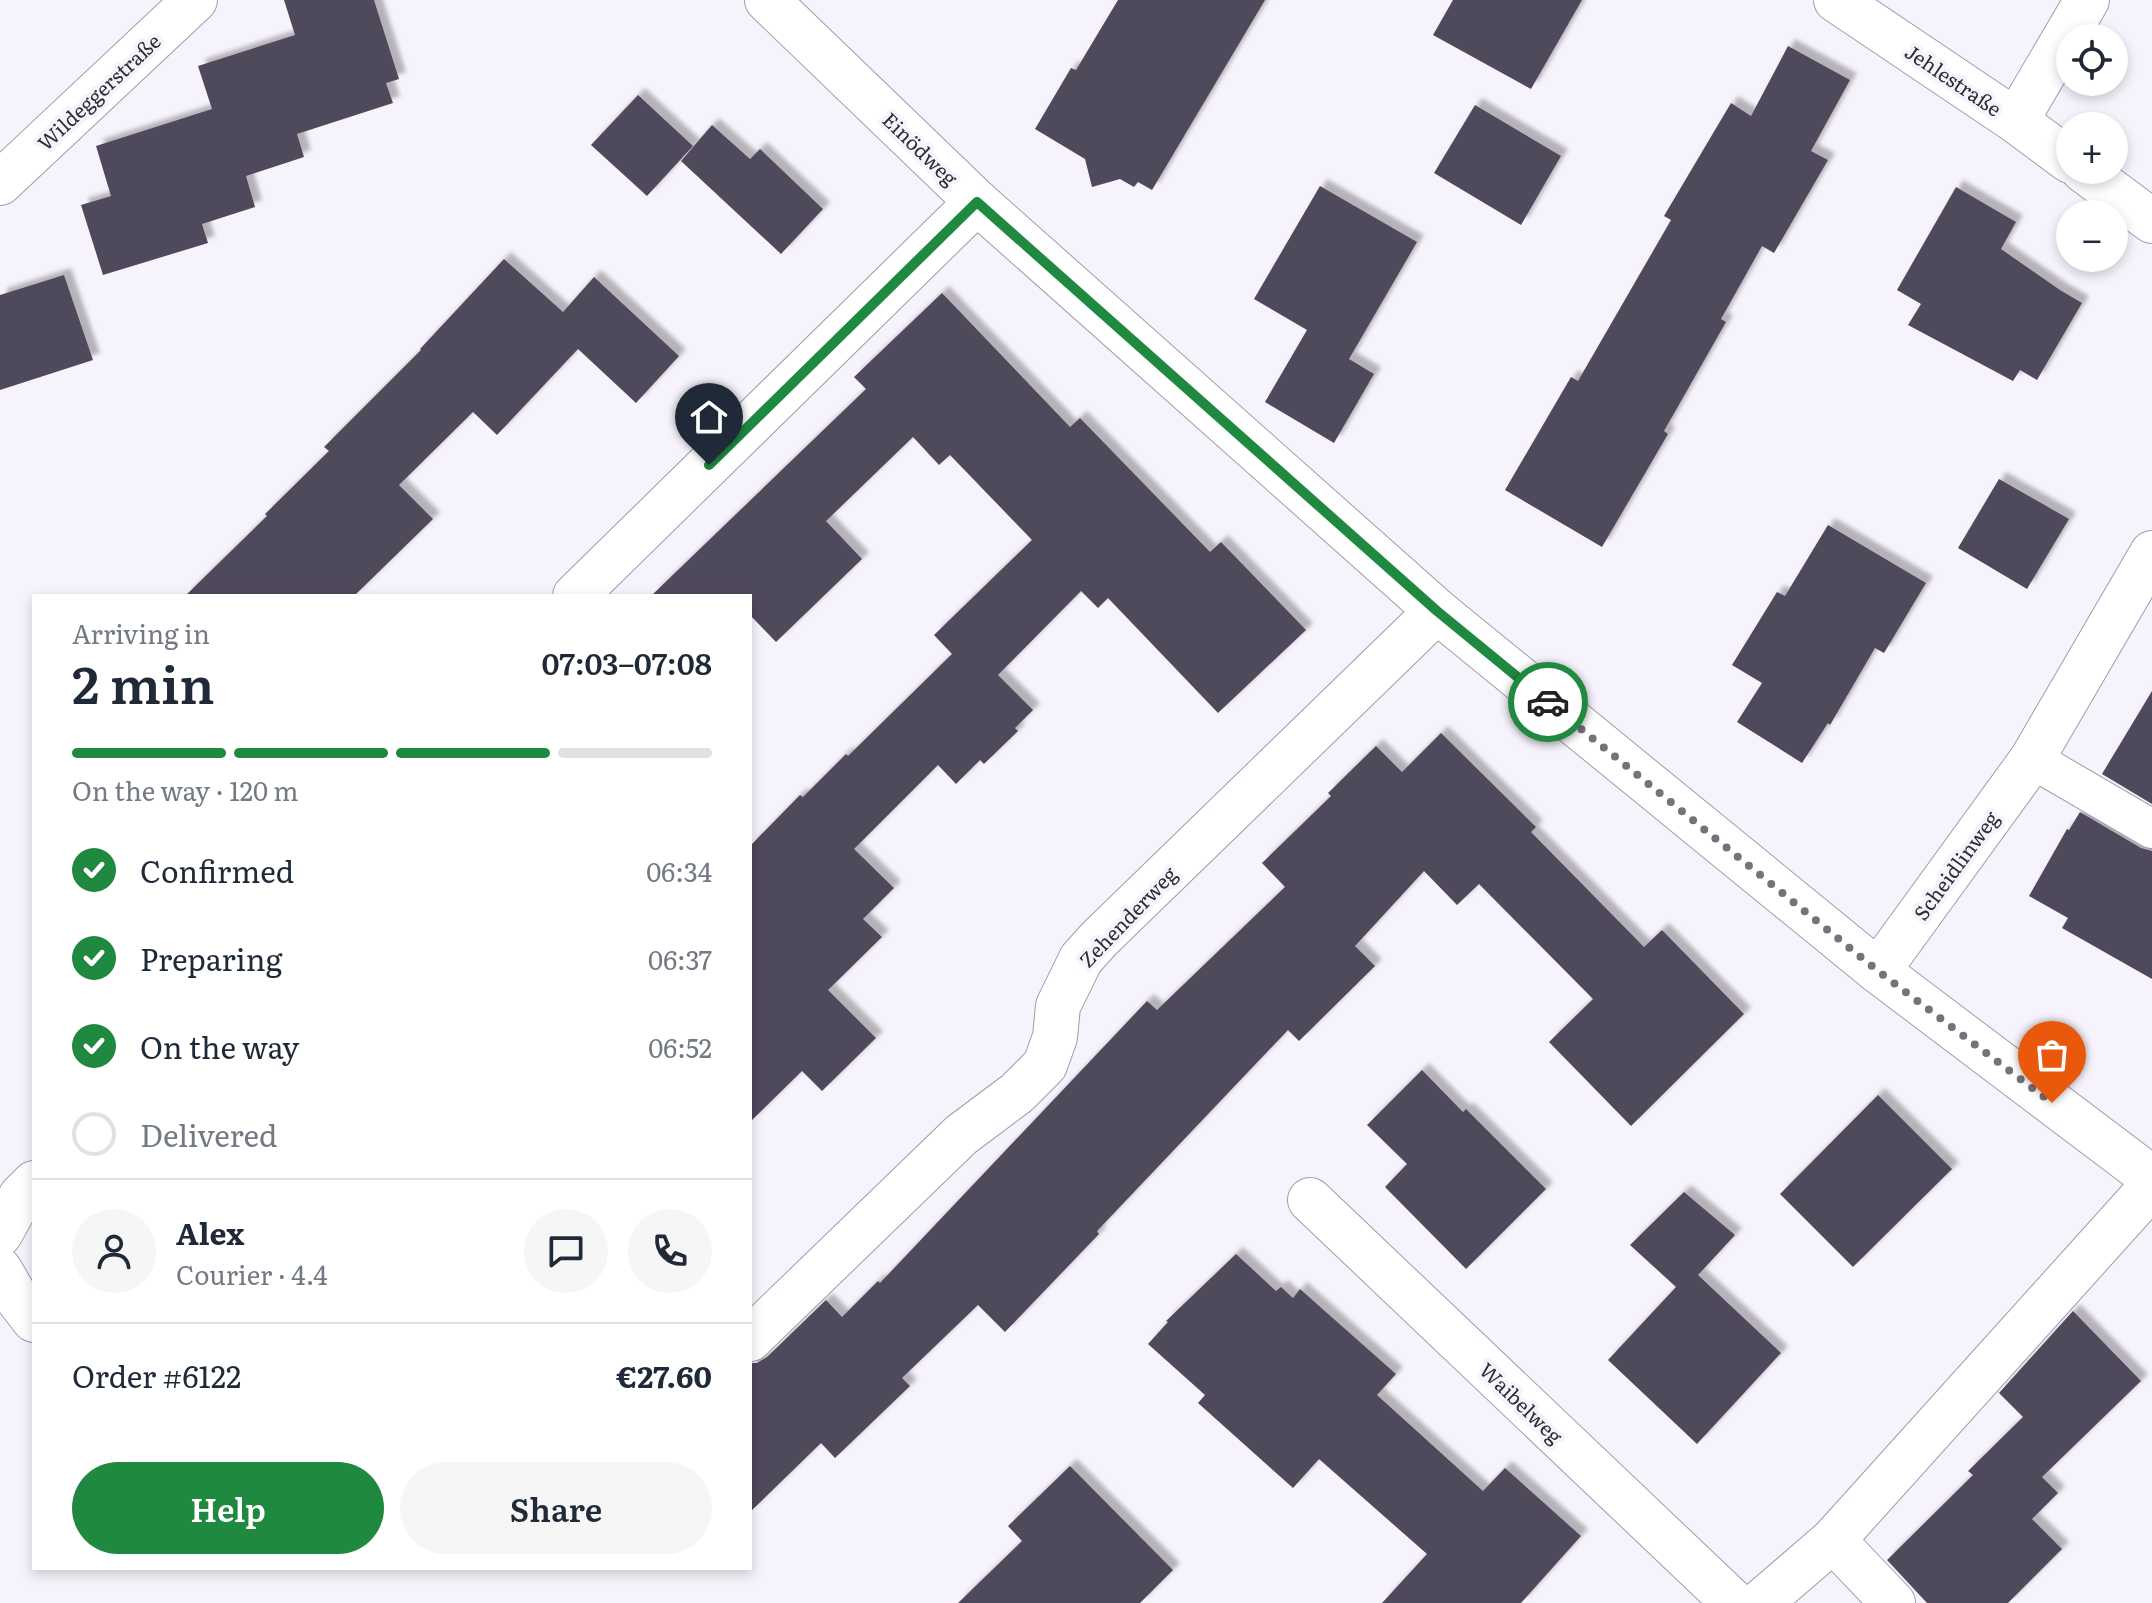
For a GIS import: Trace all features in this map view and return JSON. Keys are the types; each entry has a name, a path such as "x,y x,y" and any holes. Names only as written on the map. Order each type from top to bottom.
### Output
{"street":[{"name":"Wildeggerstraße","path":"0,183 195,0"},
{"name":"Einödweg","path":"767,0 977,202 1437,611 1878,971 2152,1178"},
{"name":"Jehlestraße","path":"1836,0 2056,151"},
{"path":"2016,121 2087,0"},
{"path":"2102,184 2152,221"},
{"path":"577,594 977,202"},
{"name":"Scheidlinweg","path":"1878,971 2032,759 2152,553"},
{"name":"Zehenderweg","path":"752,1337 961,1135 1017,1093 1045,1065 1055,1037 1058,1006 1081,959 1437,611"},
{"path":"0,1234 21,1196 32,1185"},
{"path":"1760,1603 1833,1540 2152,1186"},
{"name":"Waibelweg","path":"1310,1200 1734,1603"},
{"path":"0,1270 32,1317"},
{"path":"1833,1540 1893,1603"}],"lane":[{"path":"2032,759 2152,829"}],"building":[{"path":"284,0 374,0 399,79 386,83 393,103 297,134 304,157 246,176 255,207 202,224 208,243 103,275 81,205 111,196 96,146 212,109 198,66 295,35"},
{"path":"1118,0 1265,0 1152,190 1138,182 1134,187 1120,179 1092,187 1085,159 1035,129 1071,68 1076,70"},
{"path":"1453,0 1582,0 1531,89 1433,35"},
{"path":"1788,46 1850,80 1811,151 1828,160 1774,253 1762,246 1721,319 1726,322 1664,431 1668,434 1602,547 1505,490 1571,377 1578,381 1671,220 1664,216 1731,103 1751,116"},
{"path":"638,95 693,146 647,196 591,145"},
{"path":"1475,105 1561,156 1521,225 1434,173"},
{"path":"712,125 750,159 760,149 823,209 781,254 681,161"},
{"path":"1320,186 1417,242 1349,359 1374,374 1334,443 1265,402 1307,330 1254,299"},
{"path":"1956,187 2016,222 2001,249 2082,303 2037,380 2020,370 2013,381 1908,325 1921,304 1897,290"},
{"path":"504,259 563,312 594,277 679,356 636,403 578,349 497,435 473,412 399,485 433,519 356,594 187,594 329,451 324,447"},
{"path":"64,275 93,360 0,390 0,295"},
{"path":"942,293 1070,427 1080,418 1210,552 1221,542 1306,630 1218,713 1108,598 1098,608 1081,591 998,675 1033,710 1015,728 1018,731 984,764 980,760 956,784 938,765 854,849 894,888 863,919 882,937 828,990 876,1038 822,1091 802,1071 752,1120 752,844 800,795 803,797 846,754 848,756 952,654 934,635 1032,540 950,455 939,465 913,437 826,521 862,559 776,642 752,617 752,594 653,594 866,389 854,377"},
{"path":"1999,479 2069,519 2027,589 1958,548"},
{"path":"1828,525 1926,583 1884,653 1875,648 1830,725 1828,723 1802,763 1737,722 1762,683 1732,665 1777,592 1785,596"},
{"path":"2152,691 2152,804 2102,774"},
{"path":"1441,733 1536,827 1531,832 1644,947 1662,930 1744,1014 1631,1126 1549,1042 1593,999 1479,884 1457,905 1424,871 1355,946 1375,966 1299,1041 1288,1030 1005,1332 978,1305 902,1378 910,1386 835,1458 821,1443 752,1510 752,1363 767,1357 826,1300 842,1317 878,1281 880,1283 1147,1001 1157,1010 1285,887 1262,863 1331,796 1328,793 1376,746 1402,772"},
{"path":"2080,812 2141,848 2152,851 2152,979 2062,928 2068,918 2029,896"},
{"path":"1422,1070 1546,1189 1466,1269 1385,1187 1407,1164 1367,1125"},
{"path":"1878,1095 1952,1169 1853,1267 1780,1194"},
{"path":"1684,1192 1735,1235 1698,1275 1781,1353 1697,1444 1608,1360 1676,1287 1630,1245"},
{"path":"1236,1254 1276,1291 1281,1287 1293,1298 1300,1289 1396,1374 1377,1395 1483,1491 1505,1468 1581,1536 1521,1603 1382,1603 1427,1554 1319,1459 1293,1488 1198,1403 1205,1395 1148,1344 1166,1321"},
{"path":"2073,1311 2141,1381 2042,1477 2058,1493 2032,1519 2062,1549 2008,1603 1927,1603 1887,1560 1973,1475 1968,1471 2023,1417 1999,1393"},
{"path":"1070,1466 1173,1570 1140,1603 958,1603 1022,1541 1008,1526"}],"way so far":[{"path":"1548,702 1878,971 2052,1103"}],"route":[{"path":"709,465 977,202 1437,611 1548,702"}]}
